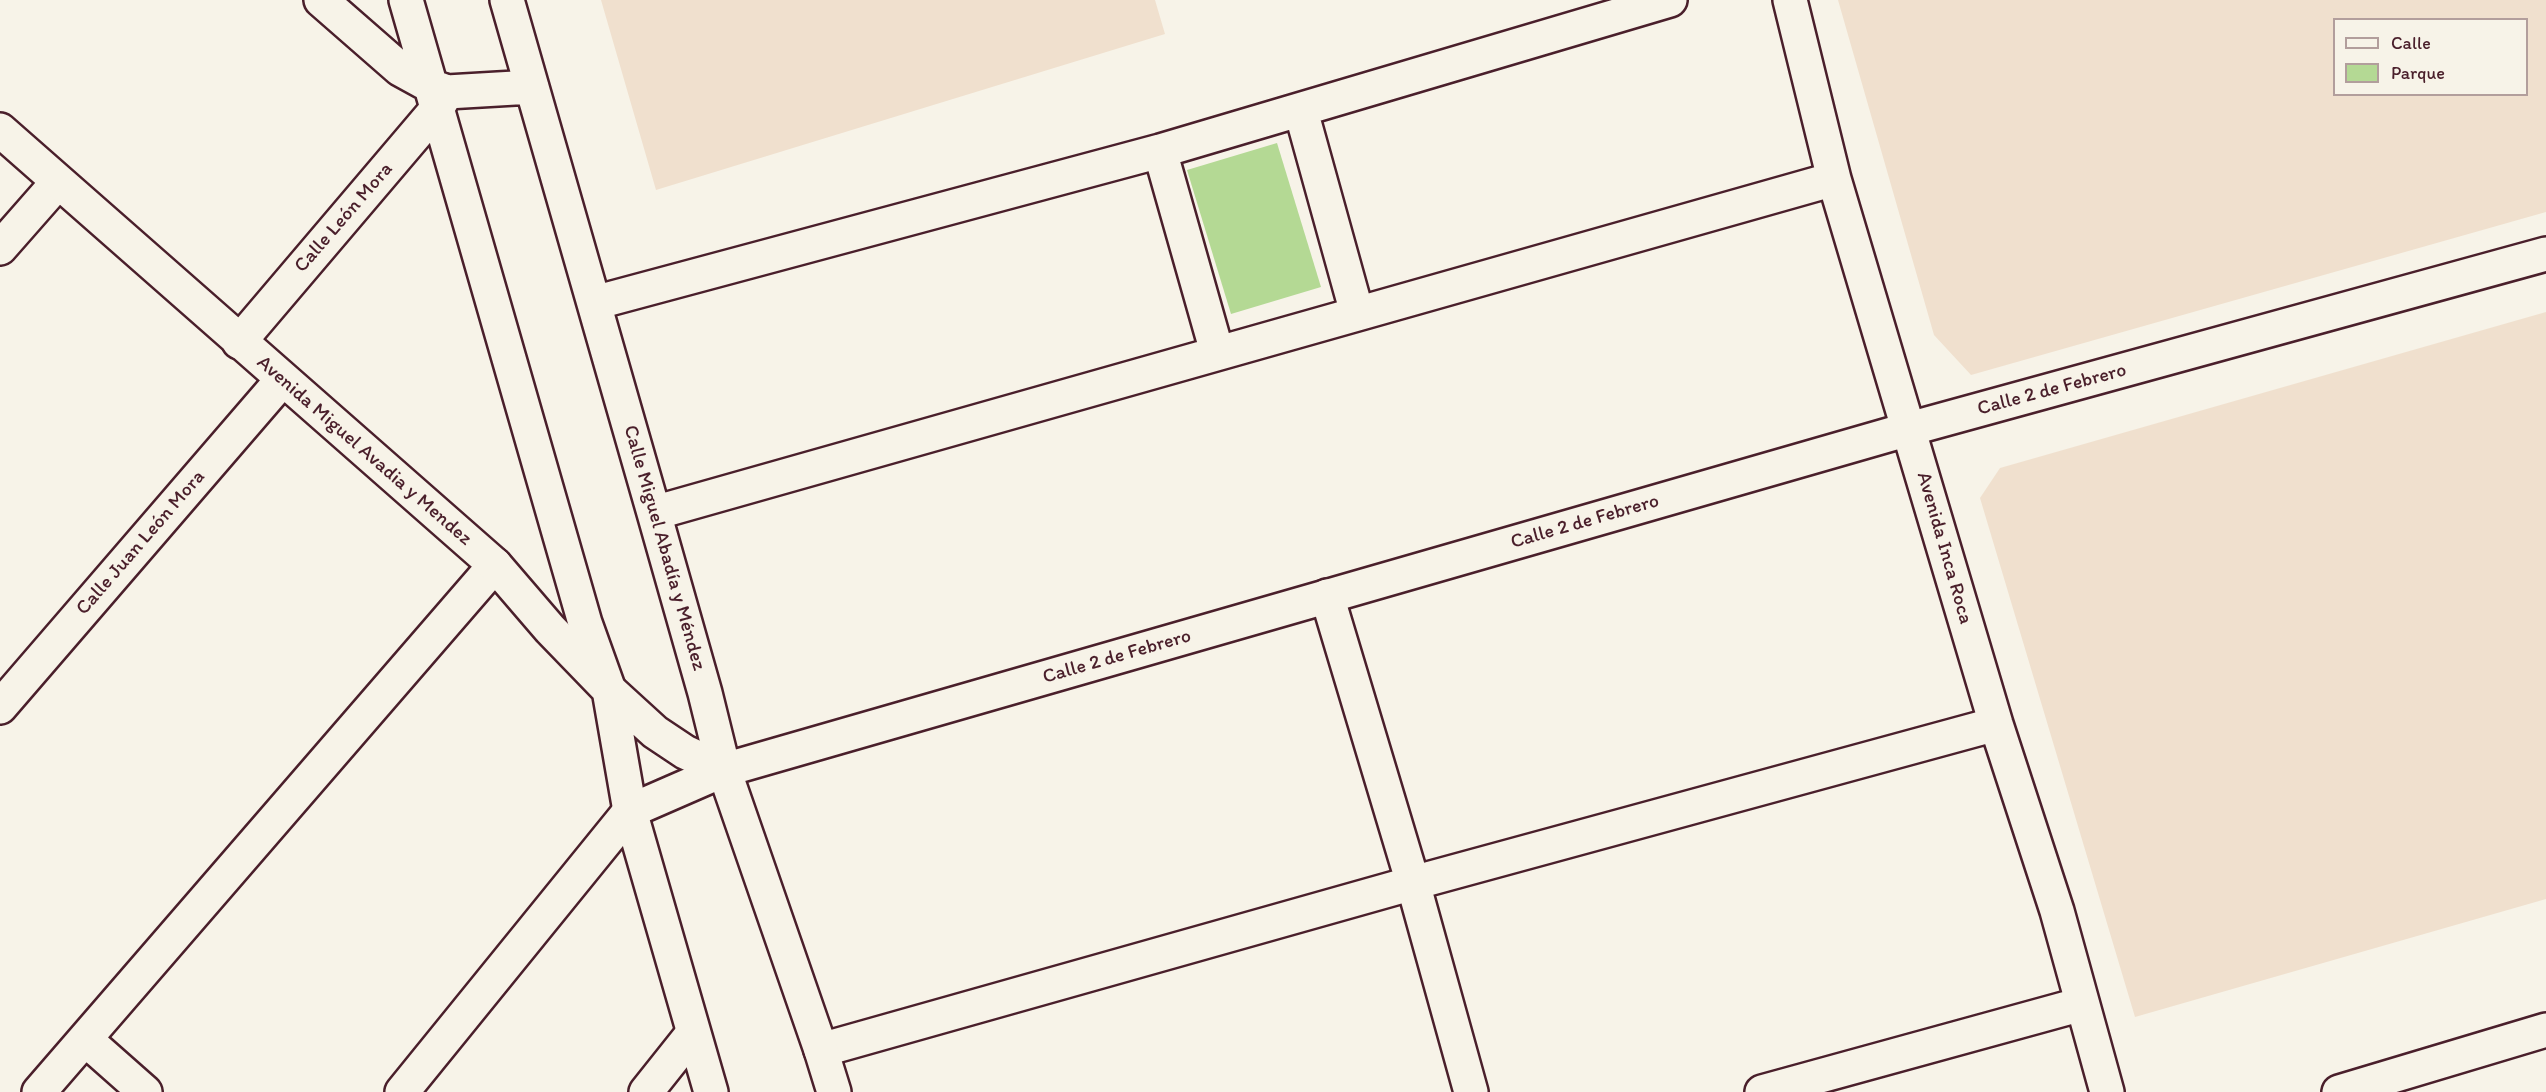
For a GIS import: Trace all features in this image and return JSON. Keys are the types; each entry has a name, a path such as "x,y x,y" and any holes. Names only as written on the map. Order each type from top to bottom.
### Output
{"street":[{"path":"321,0 400,69 438,96 532,87"},
{"path":"406,0 438,96 585,623 609,690 630,811 711,1092"},
{"name":"Calle Miguel Abadía y Méndez","path":"507,0 705,693 724,770 834,1092"},
{"path":"594,303 1160,151 1670,0"},
{"name":"Avenida Inca Roca","path":"1790,0 1834,179 1996,724 2057,911 2107,1092"},
{"name":"Calle León Mora","path":"238,342 438,96"},
{"path":"1301,111 1357,313"},
{"name":"Avenida Miguel Avadia y Mendez","path":"0,130 238,342 495,565 609,690 655,732 685,752 724,770"},
{"path":"1160,151 1217,352"},
{"path":"654,513 1834,179"},
{"path":"0,248 58,182"},
{"name":"Calle 2 de Febrero","path":"630,811 724,770 1909,429 2546,254"},
{"name":"Calle Juan León Mora","path":"0,706 282,380"},
{"path":"39,1092 495,565"},
{"path":"1327,596 1413,883 1471,1092"},
{"path":"821,1050 1413,883 1996,724"},
{"path":"402,1092 630,811"},
{"path":"1762,1092 2082,1004"},
{"path":"2339,1092 2546,1030"},
{"path":"645,1092 693,1033"},
{"path":"85,1039 145,1092"}],"shaded area":[{"path":"601,0 1155,0 1165,34 656,190"},
{"path":"1838,0 2546,0 2546,212 1971,375 1934,335"},
{"path":"2546,312 2546,899 2135,1017 1980,498 2000,468"}],"green space":[{"path":"1277,143 1321,287 1231,314 1187,170"}]}
